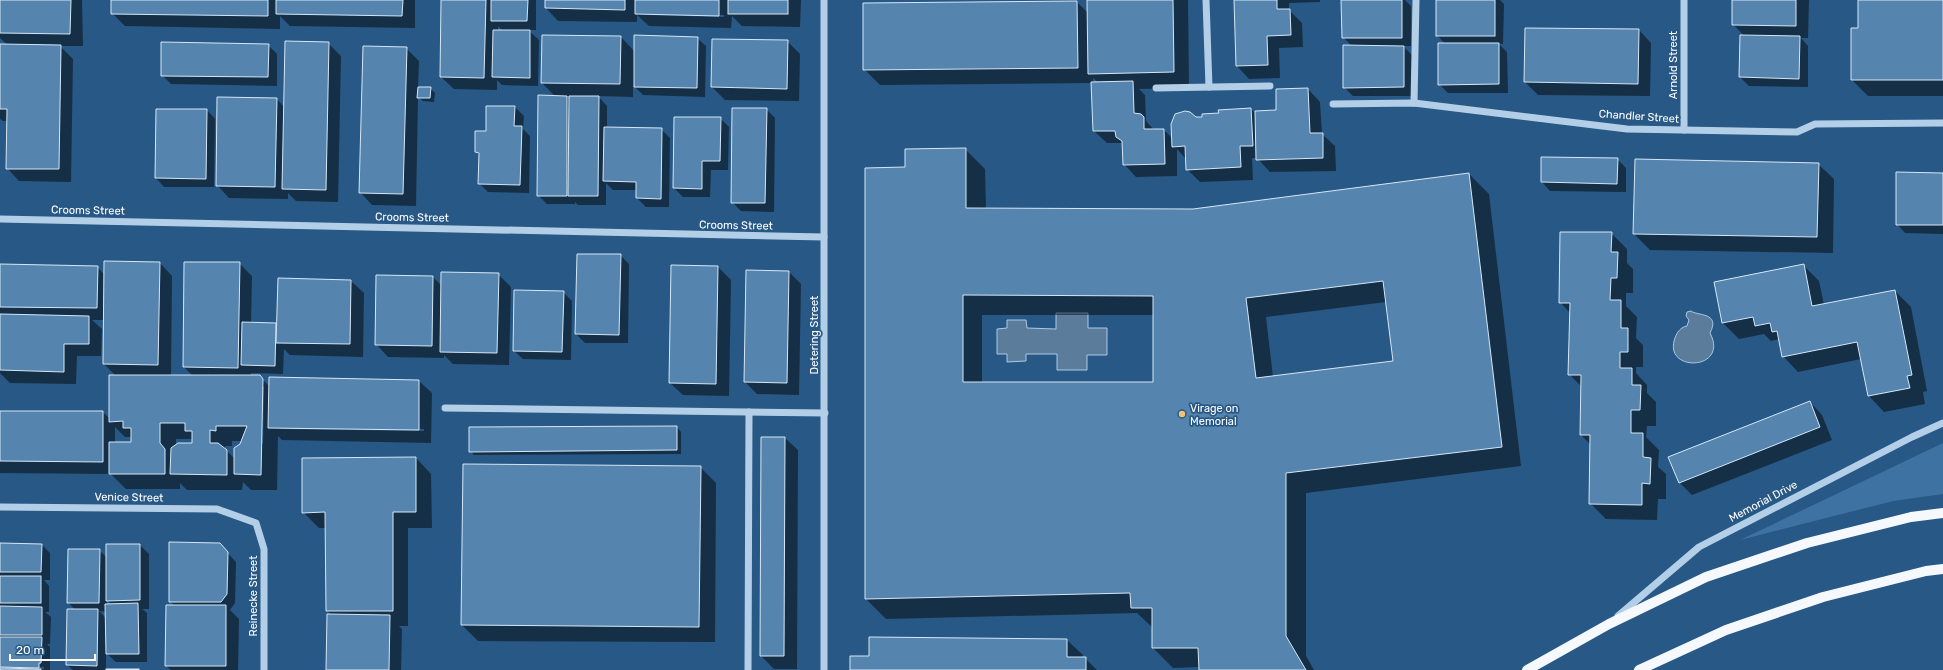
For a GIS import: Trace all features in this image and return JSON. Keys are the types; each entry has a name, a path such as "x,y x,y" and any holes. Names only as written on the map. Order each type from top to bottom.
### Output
{"main road":[{"name":"Memorial Drive","path":"1527,670 1609,624 1706,577 1807,543 1912,518 1943,513"},
{"path":"1639,670 1726,630 1822,597 1943,568"}],"street":[{"name":"Detering Street","path":"824,0 824,670"},
{"path":"1206,0 1208,87"},
{"path":"1414,103 1416,0"},
{"name":"Arnold Street","path":"1684,0 1684,130"},
{"path":"1156,88 1270,86"},
{"name":"Chandler Street","path":"1333,104 1414,103 1627,129 1797,132 1816,124 1943,123"},
{"name":"Crooms Street","path":"0,219 824,237"},
{"path":"445,408 825,413"},
{"path":"748,670 749,412"},
{"name":"Memorial Drive","path":"1609,624 1700,547 1912,436 1943,423"},
{"name":"Venice Street","path":"0,507 217,509 256,523"},
{"name":"Reinecke Street","path":"256,523 264,549 264,670"}],"shaded area":[{"path":"1691,311 1707,316 1713,321 1713,326 1710,333 1714,346 1711,355 1704,361 1695,363 1686,362 1678,357 1674,349 1675,338 1681,329 1687,326 1689,320 1686,316 1687,312"},
{"path":"1056,313 1088,313 1088,328 1107,328 1107,355 1087,355 1087,370 1057,370 1057,354 1026,354 1026,361 1007,362 1007,354 997,354 997,329 1007,328 1007,320 1026,320 1027,328 1056,329"},
{"path":"1943,443 1943,494 1893,501 1740,540"}],"building":[{"path":"0,0 71,0 70,34 0,33"},
{"path":"111,0 268,0 268,16 111,14"},
{"path":"276,0 403,0 402,16 276,14"},
{"path":"441,0 486,0 484,78 440,77"},
{"path":"491,0 528,0 527,21 491,21"},
{"path":"545,0 625,0 625,10 545,8"},
{"path":"635,0 719,0 719,16 635,14"},
{"path":"728,0 788,0 788,14 728,14"},
{"path":"1087,0 1173,0 1174,72 1088,74"},
{"path":"1234,0 1277,0 1277,9 1290,9 1291,35 1267,36 1268,65 1236,66"},
{"path":"1341,0 1402,0 1402,38 1342,38"},
{"path":"1436,0 1495,0 1495,36 1436,36"},
{"path":"1732,0 1796,0 1796,26 1732,25"},
{"path":"1858,0 1943,0 1943,80 1851,80 1851,28 1858,28"},
{"path":"1077,1 1078,68 863,70 863,3"},
{"path":"1525,28 1639,29 1638,84 1524,82"},
{"path":"493,30 530,30 530,78 492,77"},
{"path":"542,35 621,36 620,84 541,83"},
{"path":"634,35 698,37 697,88 634,87"},
{"path":"1740,35 1800,36 1799,79 1739,77"},
{"path":"712,39 788,40 787,89 711,87"},
{"path":"285,41 329,42 326,190 282,189"},
{"path":"161,42 269,44 268,77 161,76"},
{"path":"1438,43 1499,43 1499,84 1438,85"},
{"path":"0,44 61,45 59,169 6,169 7,109 0,109"},
{"path":"1343,45 1404,46 1404,87 1343,88"},
{"path":"363,46 407,47 403,194 359,193"},
{"path":"1133,81 1134,113 1141,114 1144,117 1144,129 1164,129 1165,164 1123,165 1122,141 1116,137 1115,131 1093,131 1091,82"},
{"path":"418,87 431,87 430,98 417,98"},
{"path":"1308,88 1310,133 1323,133 1323,158 1256,160 1255,111 1276,110 1276,89"},
{"path":"538,95 567,96 567,196 537,196"},
{"path":"569,96 599,96 598,196 568,196"},
{"path":"217,97 277,98 275,187 216,186"},
{"path":"486,106 515,106 514,126 522,126 520,185 478,184 479,153 475,152 475,131 486,131"},
{"path":"732,108 767,108 765,203 731,203"},
{"path":"1251,108 1253,146 1240,146 1241,167 1186,170 1185,146 1172,147 1171,124 1175,114 1185,111 1190,112 1196,117 1202,117 1202,114 1219,113 1218,110"},
{"path":"156,109 207,109 206,179 155,178"},
{"path":"674,117 721,117 720,161 702,161 702,189 673,188"},
{"path":"604,127 662,128 661,199 636,198 636,182 603,181"},
{"name":"Virage on Memorial","path":"966,148 966,208 1193,209 1469,173 1502,447 1286,473 1286,636 1306,670 1199,670 1198,648 1152,648 1152,608 1131,608 1130,593 865,599 865,168 905,167 905,149","holes":["1383,281 1393,361 1256,378 1246,298","963,295 1153,296 1153,382 963,382"]},
{"path":"1541,157 1618,158 1617,184 1541,182"},
{"path":"1635,159 1819,163 1817,237 1633,234"},
{"path":"1896,172 1943,173 1943,225 1896,225"},
{"path":"1560,232 1612,232 1611,252 1618,252 1617,278 1611,278 1610,300 1621,300 1621,328 1628,328 1628,352 1620,352 1620,368 1632,368 1632,385 1641,385 1640,410 1631,410 1631,433 1643,433 1643,457 1651,458 1650,484 1642,483 1642,505 1589,504 1590,435 1580,435 1581,375 1568,375 1570,303 1559,303"},
{"path":"577,254 621,254 619,335 575,334"},
{"path":"104,261 160,262 158,365 103,364"},
{"path":"184,262 240,262 238,368 183,367"},
{"path":"0,264 98,266 97,308 0,307"},
{"path":"1804,264 1812,306 1895,290 1912,375 1907,376 1910,388 1868,396 1857,342 1782,357 1777,331 1772,332 1770,323 1755,326 1753,317 1722,323 1714,282"},
{"path":"671,265 718,266 716,384 669,383"},
{"path":"746,270 789,271 787,383 744,382"},
{"path":"441,272 499,273 497,353 440,352"},
{"path":"376,275 433,276 432,346 375,345"},
{"path":"278,278 351,280 350,344 276,343"},
{"path":"514,290 564,291 562,352 513,351"},
{"path":"0,314 89,316 89,344 64,344 64,372 0,370"},
{"path":"242,322 276,323 275,366 241,365"},
{"path":"109,375 260,375 263,379 261,475 234,474 234,448 240,444 247,426 216,426 216,431 210,430 210,443 218,443 227,450 227,475 170,474 171,448 178,443 192,443 192,431 185,431 185,423 160,423 160,443 165,449 165,474 109,474 109,442 131,442 131,428 123,428 123,421 109,422"},
{"path":"269,377 419,380 419,430 268,428"},
{"path":"1810,401 1820,427 1679,483 1668,457"},
{"path":"0,411 103,411 103,462 0,461"},
{"path":"677,426 677,450 469,452 469,427"},
{"path":"761,437 785,437 784,656 760,656"},
{"path":"416,457 416,512 393,512 393,611 326,611 325,512 302,513 302,458"},
{"path":"463,464 701,466 699,627 461,625"},
{"path":"169,542 220,543 228,552 227,594 221,602 169,602"},
{"path":"0,543 42,544 41,572 0,572"},
{"path":"106,544 140,544 140,600 106,601"},
{"path":"68,549 100,549 99,603 67,603"},
{"path":"0,576 41,576 41,603 0,603"},
{"path":"138,603 139,654 106,654 105,604"},
{"path":"166,605 226,605 226,666 165,666"},
{"path":"0,606 42,607 42,635 0,635"},
{"path":"67,609 98,609 97,666 66,665"},
{"path":"327,614 390,615 389,670 326,670"},
{"path":"0,637 42,637 41,663 39,663 39,668 0,667"},
{"path":"869,637 1067,639 1067,657 1086,657 1086,670 850,670 850,656 869,656"},
{"path":"0,668 41,669 41,670 0,670"},
{"path":"139,669 139,670 106,670"}],"place":[{"name":"Virage on Memorial","path":"1182,414"}]}
